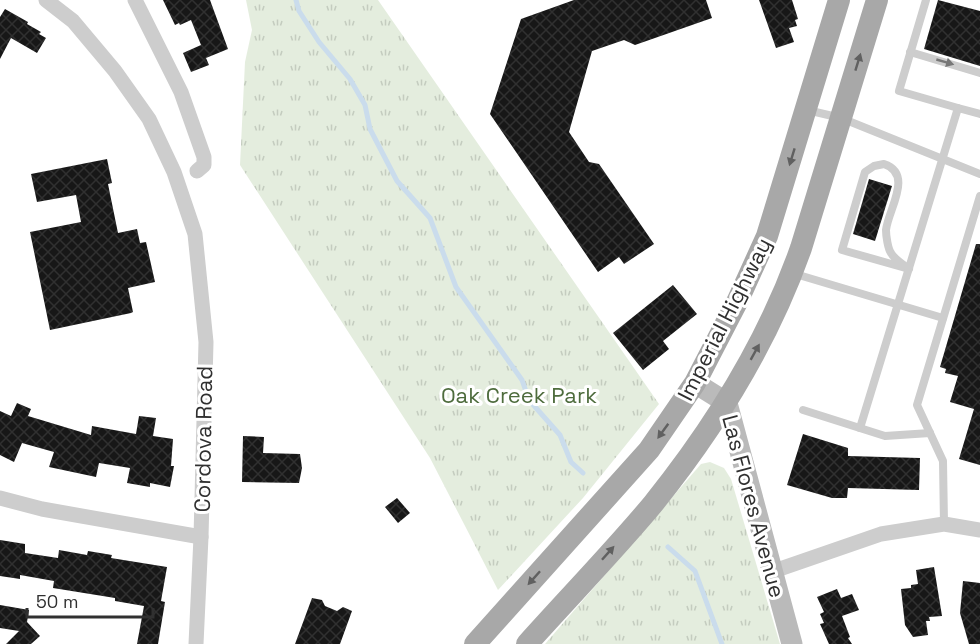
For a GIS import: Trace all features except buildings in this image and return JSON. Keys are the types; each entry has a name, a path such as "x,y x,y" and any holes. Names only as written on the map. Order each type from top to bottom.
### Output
{"main road":[{"name":"Imperial Highway","path":"475,644 649,450 695,383 758,258 778,204 839,0"},
{"name":"Imperial Highway","path":"527,644 652,504 727,403 767,330 792,273 876,0"}],"street":[{"name":"Cordova Road","path":"46,0 73,21 115,71 148,119 174,172 195,234 206,342 196,644"},
{"path":"135,0 181,92 204,157 204,165 197,171"},
{"name":"Las Flores Avenue","path":"695,383 727,403 792,644"},
{"path":"0,498 42,509 201,537"},
{"path":"771,572 881,534 944,524 980,530"}],"lane":[{"path":"926,0 899,91 980,114"},
{"path":"910,52 980,73"},
{"path":"860,428 957,108"},
{"path":"806,109 841,118 980,174"},
{"path":"884,164 892,167 897,174 899,185 886,232 891,254 909,269 842,250 865,172 874,166 884,164"},
{"path":"944,524 943,461 917,405 980,196"},
{"path":"792,273 943,318"},
{"path":"803,410 885,436 930,433"}],"green space":[{"name":"Oak Creek Park","path":"246,0 378,0 659,404 583,498 498,590 430,458 240,165 245,62 252,30"},
{"path":"710,462 724,468 731,479 780,644 545,644 701,464"}],"waterway":[{"path":"296,0 299,11 319,42 350,79 365,105 370,129 397,181 430,218 456,287 522,380 529,400 560,435 571,462 583,473"},
{"path":"668,547 695,571 722,644"}]}
